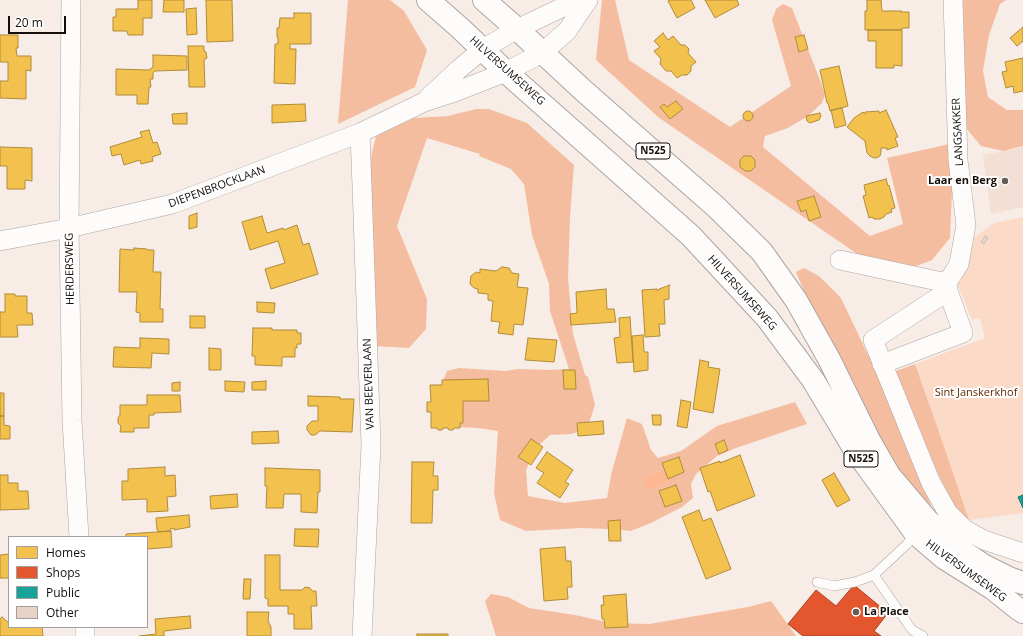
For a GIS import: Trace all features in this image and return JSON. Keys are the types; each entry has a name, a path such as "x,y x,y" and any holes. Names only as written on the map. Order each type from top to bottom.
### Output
{"main road":[{"name":"HILVERSUMSEWEG","path":"428,0 483,49 506,72 691,236 767,318 813,380 855,450 922,527 983,565 1023,582"},
{"name":"HILVERSUMSEWEG","path":"484,0 715,206 762,252 796,300 889,476 944,558 992,588 1023,612"}],"street":[{"name":"HERDERSWEG","path":"71,0 69,228 72,420 79,536"},
{"name":"DIEPENBROCKLAAN","path":"424,102 483,49 517,29 561,8 573,0"},
{"name":"DIEPENBROCKLAAN","path":"0,241 69,228 172,204 360,133 424,102 455,92 506,72 542,53 567,32 588,0"},
{"name":"LANGSAKKER","path":"882,364 873,340 947,287 960,264 966,225 958,160 953,0"},
{"name":"VAN BEEVERLAAN","path":"360,133 371,444 362,636"},
{"path":"840,260 947,287 963,333 882,364 931,483 948,513 964,529 984,540 1023,553"}],"lane":[{"path":"817,582 834,586 855,582 874,575 906,546 922,527"},
{"path":"874,575 912,630 923,636"}],"shaded area":[{"path":"348,0 390,0 404,11 427,50 415,87 338,124"},
{"path":"602,0 615,0 629,60 730,127 791,86 772,20 776,9 783,4 792,8 825,95 822,103 808,116 788,128 765,136 763,147 870,236 903,224 887,158 954,143 950,238 932,260 906,270 866,260 658,117 596,60"},
{"path":"963,0 1006,0 1000,4 989,35 983,71 988,97 1007,110 1023,110 1023,146 1003,151 981,146 966,128"},
{"path":"476,109 489,109 527,123 574,165 570,217 568,278 573,334 585,375 588,377 595,405 587,429 571,434 550,435 536,448 526,470 528,496 565,503 607,498 612,471 627,418 642,424 651,450 658,458 681,451 717,426 795,402 807,424 717,456 696,474 691,484 693,498 682,507 653,522 631,531 581,528 526,531 500,520 494,493 498,431 458,427 441,386 447,371 459,368 505,371 518,369 569,369 550,311 549,284 532,235 524,184 511,169 479,156 480,154 427,138 397,226 427,299 426,329 409,348 374,346 370,161 376,136 414,118 448,116"},
{"name":"Laar en Berg","path":"1023,147 1023,207 991,214 983,155"},
{"path":"804,268 819,276 841,298 877,374 935,515 891,469 826,344 796,272"},
{"path":"915,364 969,520 955,509 935,467 896,371"},
{"path":"663,471 668,482 648,490 644,478"},
{"path":"491,594 508,597 529,608 575,615 611,623 649,624 748,607 771,601 796,636 496,636 485,601"}],"green space":[{"name":"Sint Janskerkhof","path":"1023,217 1023,513 969,520 915,364 985,338 980,318 972,320 956,280 968,242 994,223"}],"building: Homes":[{"path":"138,0 152,0 152,18 143,18 143,35 128,35 127,31 113,31 113,17 116,17 116,9 138,9"},
{"path":"164,0 184,0 184,12 163,12"},
{"path":"206,0 232,0 233,41 207,42"},
{"path":"691,0 695,8 677,18 668,1"},
{"path":"705,0 737,0 739,5 715,18"},
{"path":"867,0 881,0 882,11 909,12 909,28 902,28 902,30 865,30 865,11 867,11"},
{"path":"196,8 197,34 187,35 186,9"},
{"path":"294,13 311,13 311,44 290,44 290,49 296,49 295,84 274,83 275,44 278,44 277,28 279,28 280,18 294,18"},
{"path":"1023,27 1023,41 1017,46 1010,38"},
{"path":"868,30 902,30 902,66 894,65 894,68 876,68 876,41 868,41"},
{"path":"663,33 668,40 673,36 681,45 685,45 689,49 688,53 696,62 691,66 691,71 687,75 682,75 677,78 671,71 666,71 660,64 661,59 654,51 660,47 654,41"},
{"path":"0,35 18,35 18,48 16,48 17,56 31,56 31,71 26,70 26,99 0,98 0,81 8,81 8,62 0,62"},
{"path":"804,35 808,49 799,52 795,37"},
{"path":"188,46 204,46 204,51 206,52 207,58 204,60 205,87 189,87"},
{"path":"153,55 187,56 187,70 155,71 153,73 153,79 150,79 151,87 149,87 148,104 137,104 137,95 116,95 116,69 149,70 153,67"},
{"path":"1023,58 1023,91 1014,93 1013,86 1006,88 1002,72 1007,71 1005,62"},
{"path":"839,66 848,106 830,111 820,70"},
{"path":"676,101 683,109 670,119 660,107 664,104 667,107"},
{"path":"305,104 306,121 272,123 272,105"},
{"path":"842,108 846,125 835,128 831,110"},
{"path":"886,110 898,137 895,138 898,146 887,150 887,148 881,148 880,156 874,158 867,153 865,141 847,127 854,118 863,112 865,114 865,112 879,111 879,113"},
{"path":"748,111 753,116 748,121 743,116"},
{"path":"187,113 187,124 173,124 172,114"},
{"path":"820,113 821,116 819,120 810,123 807,121 806,116"},
{"path":"149,130 153,143 157,142 161,154 152,157 153,161 141,164 140,160 124,165 121,154 112,156 110,147 142,137 140,132"},
{"path":"0,147 32,148 32,181 25,180 25,189 7,189 7,166 0,166"},
{"path":"744,156 751,156 755,160 755,167 751,171 745,171 740,167 740,160"},
{"path":"886,179 895,208 891,209 892,212 886,214 880,219 874,219 872,217 869,218 863,196 866,195 864,185"},
{"path":"814,196 821,217 809,221 806,210 801,212 797,201"},
{"path":"197,213 197,227 189,229 189,216"},
{"path":"262,216 267,233 283,228 284,230 297,225 303,245 309,243 318,274 271,289 265,269 285,263 278,241 250,250 242,222"},
{"path":"134,248 154,250 153,272 161,272 160,309 163,309 163,322 140,322 140,313 136,312 137,292 119,292 120,249 134,250"},
{"path":"502,267 509,268 512,273 519,274 517,287 528,288 523,325 514,324 513,335 498,333 500,322 491,321 493,301 488,300 488,294 478,293 478,289 474,288 470,284 471,276 476,272 480,273 480,269 496,271"},
{"path":"670,285 669,299 664,300 665,324 659,324 660,336 645,337 642,290 659,290"},
{"path":"606,289 607,309 614,309 616,322 571,325 570,314 577,313 576,292"},
{"path":"5,294 27,296 27,313 32,313 33,325 17,325 18,337 0,337 0,312 5,312"},
{"path":"257,302 275,303 274,313 257,312"},
{"path":"190,316 205,316 205,328 190,328"},
{"path":"630,317 633,362 617,363 614,338 620,337 619,318"},
{"path":"253,328 297,330 297,333 301,333 301,344 297,344 297,348 295,348 295,357 282,357 282,366 255,365 255,356 252,356"},
{"path":"643,335 644,352 648,352 648,370 634,372 632,336"},
{"path":"140,338 169,339 169,354 152,353 151,368 113,367 114,347 140,348"},
{"path":"528,338 557,340 554,362 525,360"},
{"path":"209,348 221,349 221,370 209,370"},
{"path":"700,360 709,362 708,367 720,369 713,413 693,409"},
{"path":"563,370 575,370 576,389 564,389"},
{"path":"488,379 489,401 463,401 463,423 460,423 460,428 449,430 448,428 443,428 442,430 438,430 437,428 431,428 431,412 427,412 427,402 431,402 430,385 442,385 442,380"},
{"path":"225,381 245,382 244,392 225,391"},
{"path":"266,381 266,390 252,390 252,382"},
{"path":"180,382 180,391 172,391 172,383"},
{"path":"0,393 4,393 4,416 0,416"},
{"path":"147,395 180,395 181,412 154,413 154,415 149,415 149,428 134,428 134,432 120,432 121,426 118,423 118,418 120,415 120,405 147,405"},
{"path":"308,396 354,399 352,432 320,431 315,435 311,435 307,430 307,426 312,421 318,421 318,406 308,406"},
{"path":"681,400 691,402 687,428 677,426"},
{"path":"652,415 661,415 661,425 653,425"},
{"path":"0,416 4,416 4,425 10,426 10,439 0,439"},
{"path":"603,421 604,434 578,436 577,423"},
{"path":"278,431 279,443 252,444 252,432"},
{"path":"531,439 543,447 531,465 518,457"},
{"path":"724,440 728,450 719,454 715,444"},
{"path":"547,452 573,470 565,482 569,484 560,498 537,483 544,473 536,468"},
{"path":"740,455 755,496 717,511 710,491 708,492 700,468 720,461 720,463"},
{"path":"679,457 684,472 668,479 662,463"},
{"path":"412,462 434,462 433,476 438,476 438,490 433,490 432,523 411,523"},
{"path":"165,467 165,476 175,475 176,496 167,497 168,511 147,512 147,499 122,500 122,481 128,481 128,469"},
{"path":"265,468 320,470 320,492 318,492 317,513 301,512 301,494 284,494 283,508 266,508 267,486 265,486"},
{"path":"834,473 850,500 837,507 822,480"},
{"path":"0,475 8,475 8,483 18,483 18,491 28,491 29,509 0,510"},
{"path":"676,485 682,501 665,507 659,491"},
{"path":"237,494 238,507 211,509 210,496"},
{"path":"699,510 703,521 711,518 731,569 706,579 682,517"},
{"path":"189,515 190,527 174,530 174,528 170,529 170,531 158,532 156,518"},
{"path":"620,520 621,541 609,541 608,521"},
{"path":"295,529 319,529 318,547 294,546"},
{"path":"171,531 172,547 148,549 148,536 126,536 126,534"},
{"path":"565,547 566,561 571,561 572,587 567,587 568,599 544,601 540,549"},
{"path":"8,554 8,578 0,578 0,555"},
{"path":"265,555 280,555 280,590 302,590 305,587 310,588 312,591 316,591 317,606 311,606 312,629 294,629 294,614 288,614 288,606 268,606 268,599 265,598"},
{"path":"244,579 251,579 250,599 243,599"},
{"path":"626,594 628,627 605,628 604,619 602,619 601,605 604,605 603,596"},
{"path":"247,612 269,612 268,621 271,627 271,636 247,636"},
{"path":"190,616 191,628 164,631 164,636 139,636 156,634 155,619"},
{"path":"2,617 8,622 8,628 42,628 43,636 0,636 0,619"},
{"path":"417,634 448,634 448,636 417,636"}],"building: Shops":[{"path":"854,585 888,613 874,631 881,636 803,636 788,624 816,590 836,606"}],"building: Public":[{"path":"1023,495 1023,508 1018,497"}],"building: Other":[{"path":"985,236 988,238 984,244 981,242"}],"place":[{"name":"Laar en Berg","path":"1005,181"},
{"name":"La Place","path":"856,612"}]}
